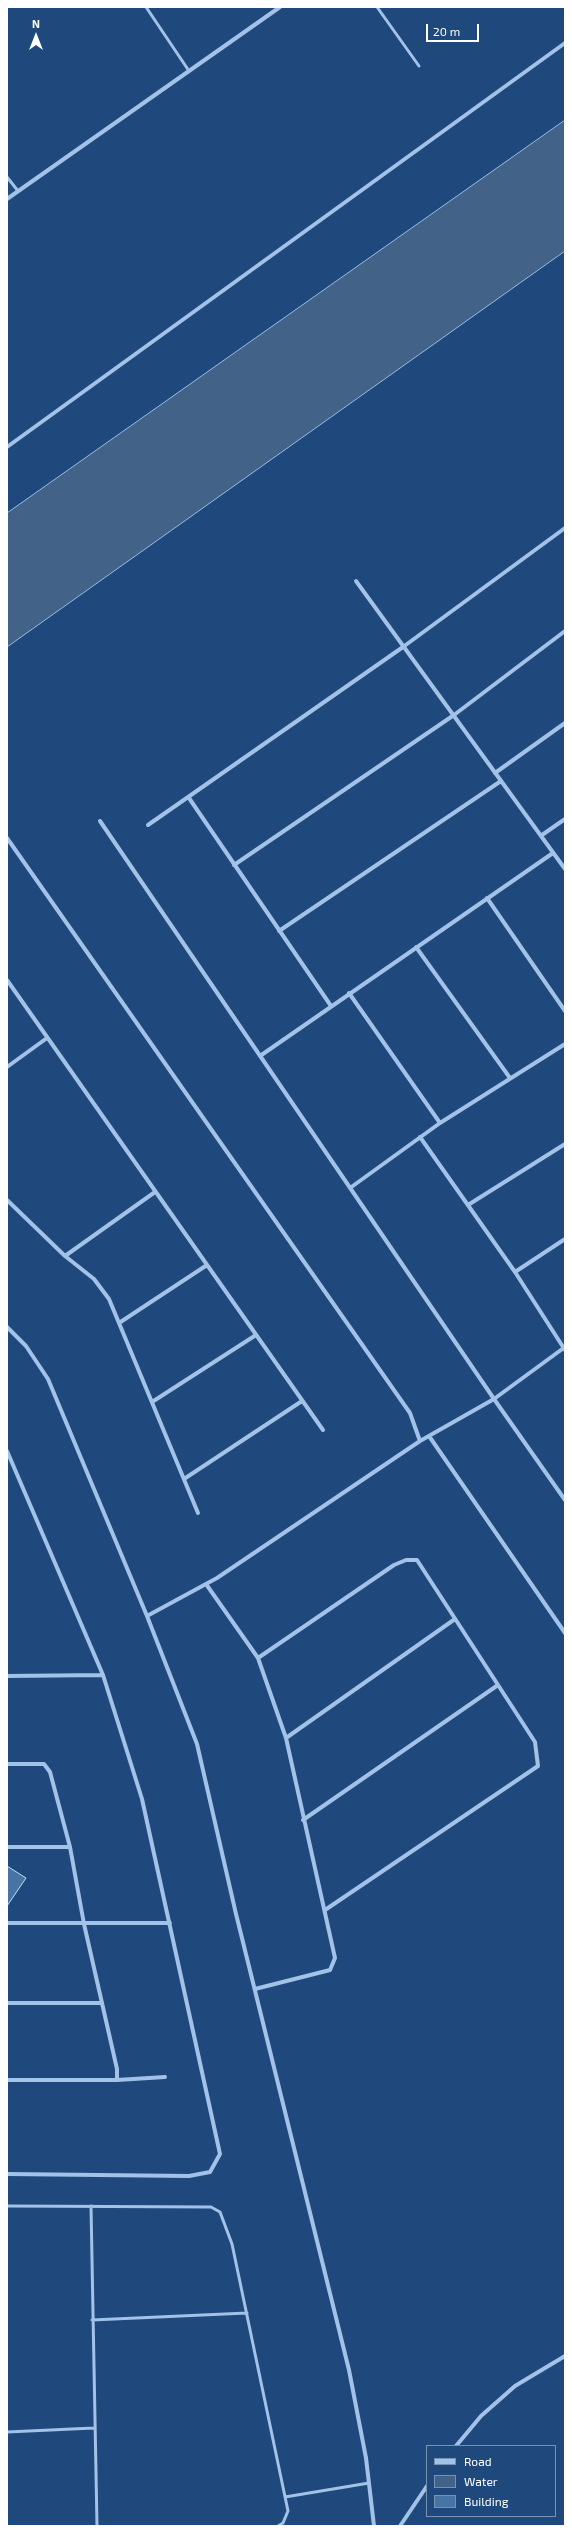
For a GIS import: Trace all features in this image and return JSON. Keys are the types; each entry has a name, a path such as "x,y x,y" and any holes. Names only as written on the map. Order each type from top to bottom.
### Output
{"street":[{"path":"7,199 280,7"},
{"path":"7,447 565,43"},
{"path":"148,825 189,798 403,647 565,528"},
{"path":"356,581 495,773 542,835 565,869"},
{"path":"234,865 454,715 565,631"},
{"path":"495,773 565,723"},
{"path":"279,931 501,781"},
{"path":"189,798 331,1006"},
{"path":"542,835 565,819"},
{"path":"100,821 494,1399 565,1500"},
{"path":"7,838 410,1413 420,1441"},
{"path":"260,1056 553,853"},
{"path":"487,898 565,1012"},
{"path":"416,947 510,1078"},
{"path":"7,980 323,1430"},
{"path":"349,993 440,1123"},
{"path":"7,1067 47,1038"},
{"path":"350,1188 440,1123 565,1044"},
{"path":"147,1616 206,1584 420,1441 494,1399 564,1348 515,1272 420,1137"},
{"path":"468,1205 565,1144"},
{"path":"65,1256 155,1192"},
{"path":"7,1200 65,1256 94,1279 109,1299 198,1513"},
{"path":"515,1272 565,1239"},
{"path":"119,1322 207,1266"},
{"path":"7,1327 26,1346 48,1379 147,1616 197,1744 255,1989 336,2311 349,2370 369,2483 374,2526"},
{"path":"152,1402 256,1335"},
{"path":"184,1479 302,1401"},
{"path":"428,1436 565,1633"},
{"path":"7,1451 103,1675 142,1799 220,2154 210,2172 189,2176 7,2174"},
{"path":"258,1658 394,1565 406,1560 417,1560 535,1742 538,1766 325,1910"},
{"path":"206,1584 258,1658 286,1738 303,1820 335,1958 330,1970 255,1989"},
{"path":"286,1738 455,1619"},
{"path":"8,1675 103,1675"},
{"path":"303,1820 498,1685"},
{"path":"7,1764 44,1764 50,1772 70,1847 84,1924 117,2069 117,2080"},
{"path":"7,1847 70,1847"},
{"path":"7,1923 170,1923"},
{"path":"7,2004 101,2003"},
{"path":"7,2080 117,2080 165,2077"},
{"path":"457,2445 481,2416 514,2386 565,2356"},
{"path":"400,2526 426,2487"}],"lane":[{"path":"146,7 189,71"},
{"path":"377,7 419,66"},
{"path":"7,177 18,191"},
{"path":"7,2206 211,2207 220,2212 232,2244 288,2511 283,2523 278,2526"},
{"path":"91,2206 97,2526"},
{"path":"92,2320 247,2313"},
{"path":"7,2432 94,2428"},
{"path":"285,2497 369,2483"}],"water":[{"path":"565,120 565,251 7,647 7,513"}],"building":[{"path":"7,1866 26,1878 7,1906"}]}
